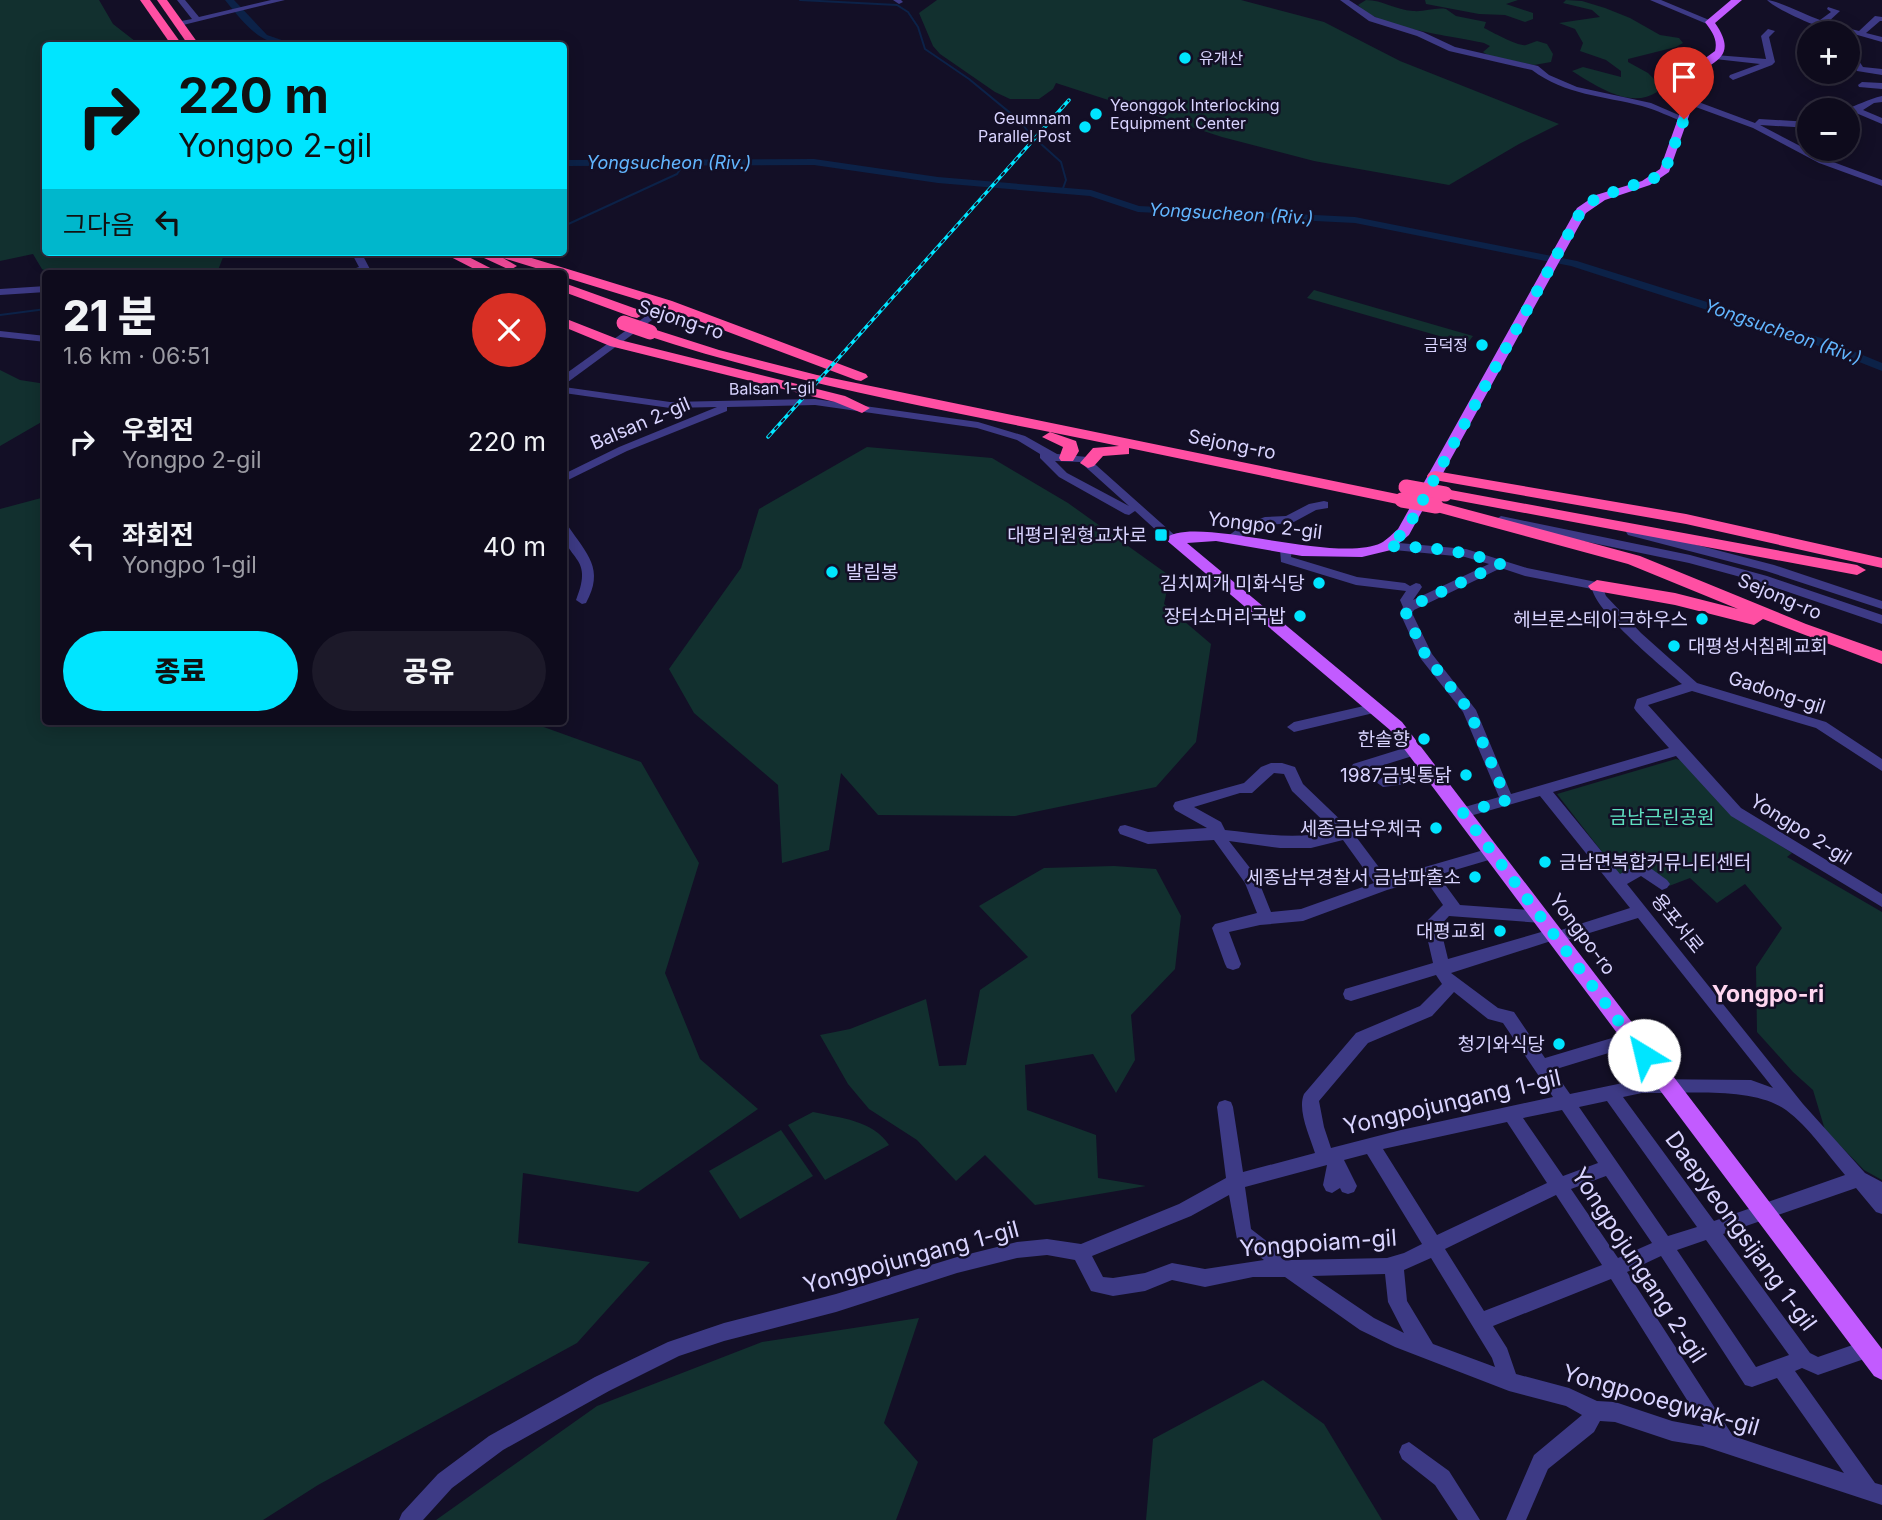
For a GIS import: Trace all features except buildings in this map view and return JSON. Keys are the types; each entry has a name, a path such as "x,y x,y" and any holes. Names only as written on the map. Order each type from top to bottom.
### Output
{"highway":[{"path":"135,0 168,32"},
{"path":"145,0 175,42"},
{"path":"162,0 192,42"},
{"path":"444,256 464,266 481,270"},
{"path":"490,256 525,268"},
{"path":"505,256 525,268"},
{"path":"567,279 667,304 861,377"},
{"name":"Sejong-ro","path":"567,289 631,319"},
{"name":"Sejong-ro","path":"567,302 656,327 861,377 1404,493 1442,500 1502,504 1882,575"},
{"path":"567,323 615,344 840,399 862,408"},
{"name":"Sejong-ro","path":"656,327 714,353 816,379 1270,473 1404,493"},
{"path":"941,406 1066,442 1072,448 1062,461"},
{"path":"1089,465 1099,451 1116,450 1270,473"},
{"path":"1435,476 1686,519 1882,563"},
{"name":"Sejong-ro","path":"1442,500 1462,513 1634,560 1882,659"},
{"path":"1597,586 1736,614 1882,659"}],"main road":[{"path":"1388,546 1404,532 1588,203 1660,176 1665,170 1684,119 1685,100 1680,93 1679,81 1715,57 1722,47 1722,39 1710,22 1737,0"},
{"name":"Yongpo 2-gil","path":"1170,537 1209,536 1286,549 1362,552 1388,546"},
{"name":"Yongpo-ro","path":"1170,537 1377,708 1414,750 1881,1366"}],"street":[{"path":"181,0 197,20"},
{"path":"179,24 281,0"},
{"path":"1344,0 1372,19 1420,34 1452,49 1532,67 1544,77 1560,83 1651,106 1684,119"},
{"path":"1654,0 1710,22"},
{"path":"1771,0 1788,13 1819,21"},
{"path":"1824,21 1836,11 1830,9"},
{"path":"1860,34 1877,24 1882,32"},
{"path":"1770,62 1765,36 1771,31"},
{"path":"1860,34 1882,40"},
{"path":"1715,57 1770,62"},
{"path":"1733,77 1770,62"},
{"path":"1860,69 1882,72"},
{"path":"1862,85 1882,86"},
{"path":"1860,110 1871,101 1882,99"},
{"path":"1685,100 1741,119 1774,125 1797,125"},
{"path":"1860,113 1882,121"},
{"path":"1741,119 1822,161 1882,183"},
{"path":"0,292 42,289"},
{"path":"567,378 667,304"},
{"path":"0,334 42,339"},
{"name":"Balsan 1-gil","path":"567,390 670,405 815,402 862,408 978,425 1021,438 1062,461"},
{"name":"Balsan 2-gil","path":"567,477 630,446 732,405"},
{"path":"1075,457 1089,465 1170,537 1058,471 1062,461 1075,457"},
{"path":"1068,476 1085,475 1089,465"},
{"path":"1502,504 1692,546 1770,568 1882,605"},
{"path":"1230,539 1265,521 1288,520 1313,507 1324,505"},
{"path":"1462,513 1690,559 1763,579 1882,620"},
{"path":"567,534 586,559 591,574 582,600"},
{"name":"Yongpo 2-gil","path":"1388,546 1476,555 1525,572 1597,586"},
{"path":"1286,549 1285,559 1356,581 1411,587 1406,600 1409,607"},
{"path":"1500,564 1409,607 1406,613 1426,656 1469,710 1507,800"},
{"path":"1597,586 1600,597 1636,636 1692,686"},
{"name":"Yongpo 2-gil","path":"1692,686 1642,702 1642,708 1736,812 1882,901"},
{"name":"Gadong-gil","path":"1692,686 1821,725 1882,766"},
{"path":"1294,727 1377,708"},
{"path":"1358,768 1414,750"},
{"path":"1463,813 1679,750"},
{"path":"1266,918 1252,881 1223,844 1222,835 1216,826 1180,806 1240,788 1247,789 1271,767 1279,765 1290,771 1297,787 1346,834 1384,884"},
{"path":"1382,782 1434,776"},
{"name":"용포서로","path":"1544,790 1805,1116"},
{"path":"1125,830 1148,838 1205,833 1280,842 1311,842 1346,834"},
{"path":"1233,964 1220,928 1266,918 1284,919 1308,914 1384,884 1494,853"},
{"path":"1618,882 1642,868 1662,884"},
{"path":"1429,873 1456,911"},
{"path":"1542,917 1446,910 1432,924 1444,976 1494,1014 1508,1017 1664,1246"},
{"path":"1351,994 1641,911"},
{"path":"1340,1185 1332,1159 1315,1127 1310,1099 1316,1088 1362,1038 1420,1014 1452,984"},
{"path":"1542,1066 1632,1040"},
{"name":"Yongpojungang 1-gil","path":"409,1520 445,1481 496,1443 611,1379 675,1348 1008,1252 1047,1247 1080,1252 1185,1210 1234,1182 1332,1159 1371,1145 1610,1092 1643,1086 1668,1087"},
{"path":"1668,1087 1751,1087 1790,1103 1805,1116 1882,1206"},
{"name":"Daepyeongsijang 1-gil","path":"1610,1092 1803,1359 1752,1378 1664,1246"},
{"path":"1225,1107 1234,1182"},
{"name":"Yongpojungang 2-gil","path":"1511,1114 1560,1183 1726,1443"},
{"path":"1371,1145 1500,1354 1509,1382"},
{"name":"Yongpoiam-gil","path":"1080,1252 1097,1285 1113,1287 1145,1282 1172,1271 1205,1278 1253,1269 1407,1263 1435,1246 1606,1160"},
{"path":"1480,1322 1614,1269 1664,1246 1836,1184 1859,1179 1882,1191"},
{"name":"Yongpooegwak-gil","path":"1234,1182 1243,1233 1284,1267 1367,1324 1427,1351 1509,1382 1569,1397 1595,1410 1615,1412 1672,1431 1726,1443 1876,1493"},
{"path":"1395,1265 1392,1285 1397,1302 1427,1351"},
{"path":"1803,1359 1818,1366 1867,1349"},
{"path":"1781,1367 1876,1493"},
{"path":"1516,1520 1541,1462 1587,1425 1595,1410"},
{"path":"1409,1452 1442,1478 1470,1520"}],"green space":[{"path":"0,0 99,0 113,24 136,42 42,42 42,256 223,256 218,270 44,270 33,254 0,261"},
{"path":"937,0 1241,0 1324,22 1400,61 1559,124 1449,185 1314,161 1222,137 1056,83 1053,89 1039,99 1010,99 995,92 940,54 933,46 919,13"},
{"path":"1366,0 1413,11 1446,9 1456,16 1486,22 1484,28 1518,44 1526,45 1537,41 1547,44 1553,54 1551,62 1534,65 1489,56 1483,52 1490,46 1484,43 1416,30 1381,20 1358,5"},
{"path":"1425,0 1518,0 1506,4 1533,13 1533,19 1525,22 1505,15 1479,14 1426,4"},
{"path":"1566,0 1582,1 1605,8 1660,35 1679,38 1683,43 1676,47 1628,59 1628,62 1648,73 1658,83 1657,92 1647,97 1624,97 1602,89 1572,71 1583,67 1621,77 1621,71 1606,60 1580,51 1583,43 1575,29 1559,23 1600,17 1592,10 1563,3"},
{"path":"1314,290 1473,336 1467,344 1307,298"},
{"path":"0,370 20,380 42,383 42,422 0,446"},
{"path":"867,447 992,458 1068,503 1170,576 1164,604 1211,644 1196,742 1156,787 1015,816 878,815 841,773 829,850 782,863 778,785 694,713 669,669 741,568 759,509"},
{"path":"42,498 42,725 538,725 641,762 699,863 665,973 700,1059 758,1109 638,1192 523,1173 518,1243 650,1262 577,1343 318,1485 263,1520 0,1520 0,509"},
{"name":"금남근린공원","path":"1676,759 1684,761 1729,813 1792,853 1787,857 1882,912 1882,1180 1864,1170 1825,1130 1813,1090 1757,1032 1756,967 1782,928 1745,884 1717,903 1690,878 1669,886 1641,863 1620,875 1557,794"},
{"path":"1114,866 1156,869 1181,916 1175,969 1131,1015 1135,1060 1116,1093 1093,1054 1025,1065 1027,1110 1096,1135 1098,1178 1146,1186 1035,1205 985,1155 956,1181 917,1140 869,1109 848,1084 820,1035 850,1029 926,999 939,1066 966,1065 980,990 1028,957 979,906 1044,868"},
{"path":"813,1112 865,1125 889,1145 825,1180 788,1125"},
{"path":"781,1130 813,1176 740,1219 709,1171"},
{"path":"919,1318 884,1423 918,1462 896,1520 436,1520 597,1406 762,1342"},
{"path":"1263,1380 1324,1424 1382,1520 1146,1520 1153,1439"}],"waterway":[{"name":"Yongsucheon (Riv.)","path":"229,0 264,37 281,42"},
{"path":"800,0 897,5 908,12 918,27 925,49 969,79 1020,121 1030,134 1061,162 1066,180 1062,191"},
{"path":"567,225 677,174 685,162"},
{"name":"Yongsucheon (Riv.)","path":"567,163 814,162 938,180 1091,193 1138,209 1355,220 1573,263 1820,342 1882,367"},
{"path":"473,270 477,268"},
{"path":"0,315 42,310"}],"railway":[{"path":"768,437 1069,100"}],"place":[{"name":"유개산","path":"1185,58"},
{"name":"Yeonggok Interlocking Equipment Center","path":"1096,114"},
{"name":"Geumnam Parallel Post","path":"1085,127"},
{"name":"금덕정","path":"1482,345"},
{"name":"대평리원형교차로","path":"1161,535"},
{"name":"발림봉","path":"832,572"},
{"name":"김치찌개 미화식당","path":"1319,583"},
{"name":"장터소머리국밥","path":"1300,616"},
{"name":"헤브론스테이크하우스","path":"1702,619"},
{"name":"대평성서침례교회","path":"1674,646"},
{"name":"한솔향","path":"1424,739"},
{"name":"1987금빛통닭","path":"1466,775"},
{"name":"세종금남우체국","path":"1436,828"},
{"name":"금남면복합커뮤니티센터","path":"1545,862"},
{"name":"세종남부경찰서 금남파출소","path":"1475,877"},
{"name":"대평교회","path":"1500,931"},
{"name":"청기와식당","path":"1559,1044"}],"district":[{"name":"Yongpo-ri","path":"1768,994"}],"route":[{"path":"1644,1055 1463,813 1507,800 1484,751 1469,710 1426,656 1406,613 1409,607 1500,564 1476,555 1432,548 1388,546 1404,532 1413,518 1581,211 1596,198 1660,176 1665,170 1684,119"}]}
